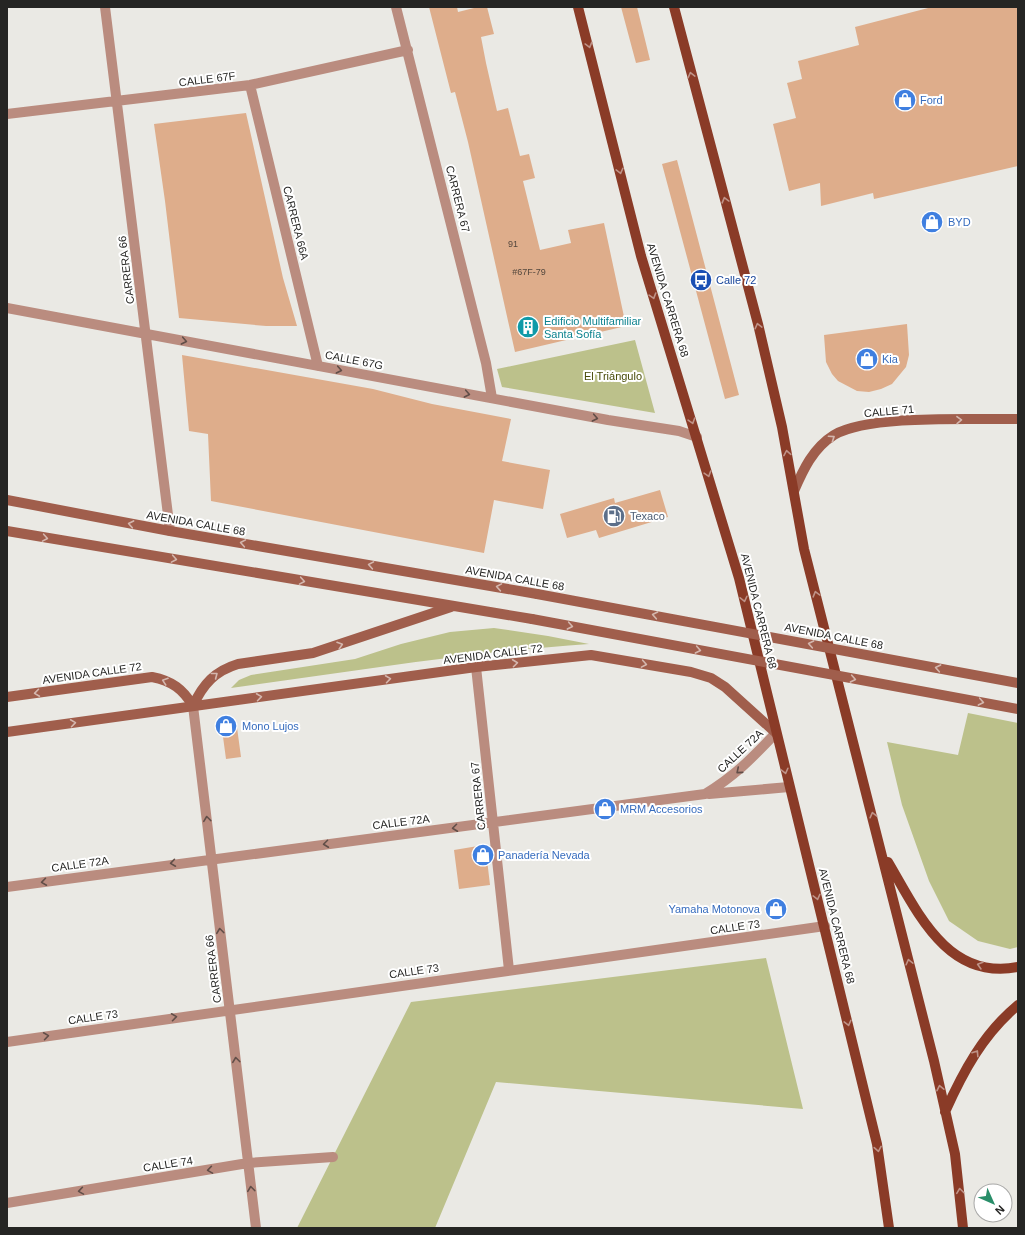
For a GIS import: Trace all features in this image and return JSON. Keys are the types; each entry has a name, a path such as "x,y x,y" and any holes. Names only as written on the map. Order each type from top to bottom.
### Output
{"main road":[{"name":"AVENIDA CARRERA 68","path":"578,7 641,256 739,578 877,1144 889,1228"},
{"path":"674,7 758,324 782,427 804,549 934,1060 955,1154 963,1228"},
{"name":"CALLE 71","path":"794,491 805,467 818,449 834,435 856,427 897,421 1018,419"},
{"name":"AVENIDA CALLE 68","path":"7,500 170,531 537,594 1018,683"},
{"path":"7,531 532,619 1018,709"},
{"path":"193,706 205,684 226,668 238,664 313,653 453,606"},
{"name":"AVENIDA CALLE 72","path":"7,732 476,667 591,655 691,672 711,678 725,687 776,733"},
{"name":"AVENIDA CALLE 72","path":"7,697 152,677 166,680 176,685 185,693 193,706"},
{"path":"882,853 924,922 946,949 965,960 982,967 1008,969 1018,967"},
{"path":"945,1112 963,1072 984,1040 1006,1015 1018,1006"}],"street":[{"name":"CARRERA 66","path":"105,7 170,531"},
{"name":"CARRERA 67","path":"396,7 486,363 492,398"},
{"name":"CALLE 67F","path":"7,114 250,85 408,50"},
{"name":"CARRERA 66A","path":"250,85 318,366"},
{"name":"CALLE 67G","path":"7,308 608,420 679,431 697,437"},
{"name":"CARRERA 67","path":"476,667 509,970"},
{"name":"CARRERA 66","path":"193,706 256,1228"},
{"name":"CALLE 72A","path":"7,887 211,858 493,823 704,794 727,781 744,767 776,733"},
{"path":"704,794 789,787"},
{"name":"CALLE 73","path":"7,1042 230,1009 825,926"},
{"name":"CALLE 74","path":"7,1203 248,1163 333,1157"}],"green space":[{"name":"El Triángulo","path":"635,340 655,413 502,387 497,369"},
{"path":"494,628 589,644 454,657 231,688 239,680 251,675 355,659 401,644 450,632"},
{"path":"968,713 1018,723 1018,947 1010,949 978,941 949,921 929,881 902,805 887,742 958,755"},
{"path":"766,958 803,1109 496,1082 435,1228 297,1228 411,1002"}],"building":[{"path":"429,7 457,7 458,12 478,7 487,7 494,34 481,37 486,63 497,111 508,108 520,156 529,154 535,178 523,181 540,250 571,243 568,230 604,223 626,326 515,352 468,142 455,92 451,93"},
{"path":"621,7 637,7 650,60 636,63"},
{"name":"Ford","path":"932,7 1018,7 1018,166 874,199 873,193 821,206 820,183 789,191 773,124 796,118 787,83 802,79 798,61 859,45 855,27"},
{"path":"246,113 283,278 297,326 266,326 179,318 154,124"},
{"name":"Calle 72","path":"677,160 739,395 725,399 662,164"},
{"name":"Kia","path":"907,324 909,355 906,367 892,384 869,392 857,391 838,381 832,374 826,362 824,335"},
{"path":"182,355 373,389 432,404 511,419 502,461 550,470 543,509 494,500 484,553 211,501 208,434 189,431"},
{"name":"Texaco","path":"660,490 668,517 599,538 596,530 567,538 560,514 614,498 615,503"},
{"path":"236,720 241,757 226,759 221,722"},
{"path":"478,846 486,851 490,885 459,889 454,850"}],"place":[{"name":"Ford","path":"905,100"},
{"name":"BYD","path":"932,222"},
{"name":"Calle 72","path":"701,280"},
{"name":"Edificio Multifamiliar Santa Sofía","path":"528,327"},
{"name":"Kia","path":"867,359"},
{"name":"Texaco","path":"614,516"},
{"name":"Mono Lujos","path":"226,726"},
{"name":"MRM Accesorios","path":"605,809"},
{"name":"Panadería Nevada","path":"483,855"},
{"name":"Yamaha Motonova","path":"776,909"}]}
